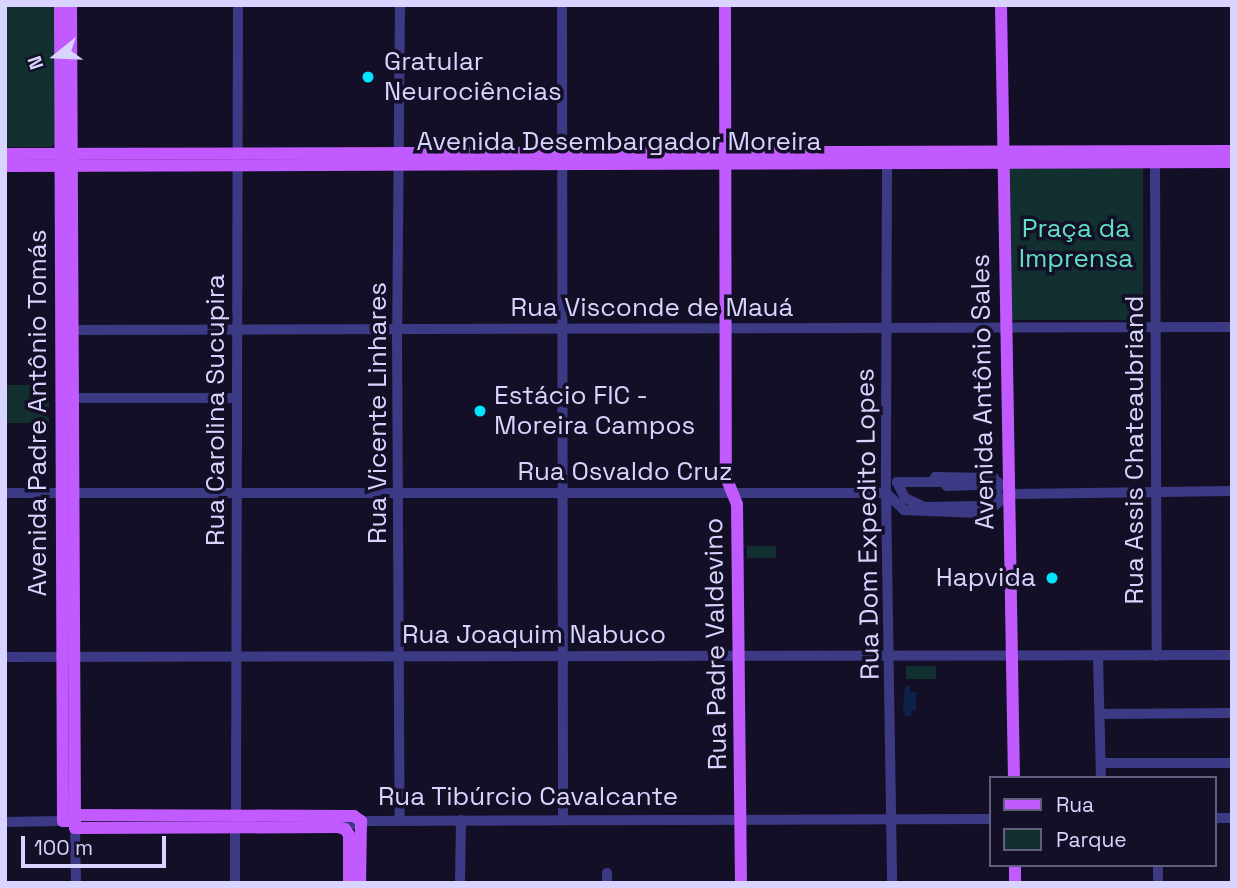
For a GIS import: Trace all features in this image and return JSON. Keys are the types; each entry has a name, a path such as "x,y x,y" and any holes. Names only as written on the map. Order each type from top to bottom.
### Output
{"main road":[{"name":"Avenida Padre Antônio Tomás","path":"60,5 73,398 67,493"},
{"name":"Avenida Padre Antônio Tomás","path":"71,5 66,161 67,658 72,821"},
{"name":"Rua Padre Valdevino","path":"725,5 726,477 737,504 741,883"},
{"name":"Avenida Antônio Sales","path":"1001,5 1007,328 1003,480 1009,494 1014,776"},
{"name":"Avenida Desembargador Moreira","path":"5,166 66,161 725,160 1232,151"},
{"name":"Avenida Desembargador Moreira","path":"5,154 66,161"},
{"name":"Avenida Desembargador Moreira","path":"725,160 887,165 1002,156 1232,162"},
{"name":"Rua Tibúrcio Cavalcante","path":"72,821 235,821 350,816 361,821"},
{"name":"Rua Tibúrcio Cavalcante","path":"235,821 338,827"},
{"path":"360,883 361,821"},
{"path":"338,827 345,829 349,835 349,883"}],"street":[{"name":"Rua Carolina Sucupira","path":"235,883 238,5"},
{"name":"Rua Vicente Linhares","path":"400,5 397,329 400,821"},
{"path":"562,5 563,819"},
{"name":"Rua Assis Chateaubriand","path":"1155,161 1154,491 1157,656"},
{"name":"Rua Dom Expedito Lopes","path":"887,165 886,477 892,883"},
{"name":"Rua Visconde de Mauá","path":"72,330 1232,327"},
{"path":"73,398 237,398"},
{"path":"886,477 1003,480"},
{"path":"1003,480 993,498 976,507 915,505 905,498 896,485 897,482 982,485 1003,480"},
{"path":"887,493 904,510 977,513 994,506 1009,494 1232,491"},
{"name":"Rua Osvaldo Cruz","path":"5,493 887,493"},
{"name":"Rua Joaquim Nabuco","path":"5,657 1232,655"},
{"path":"1098,657 1101,776"},
{"path":"1100,714 1232,713"},
{"path":"1101,763 1232,763"},
{"name":"Rua Tibúrcio Cavalcante","path":"338,827 361,821 988,819"},
{"path":"72,821 76,883"},
{"name":"Rua Tibúrcio Cavalcante","path":"5,822 72,821"},
{"path":"460,883 461,821"}],"green space":[{"path":"5,5 55,5 56,143 50,147 5,147"},
{"name":"Praça da Imprensa","path":"1008,166 1143,166 1143,320 1008,320"},
{"path":"5,385 49,385 49,423 5,423"},
{"path":"747,546 776,546 776,558 747,558"},
{"path":"906,666 936,666 936,679 906,679"}],"water":[{"path":"905,686 910,686 910,692 916,692 916,710 911,710 911,716 905,716 903,710"}],"place":[{"name":"Gratular Neurociências","path":"368,77"},
{"name":"Estácio FIC - Moreira Campos","path":"480,411"},
{"name":"Hapvida","path":"1052,578"}]}
